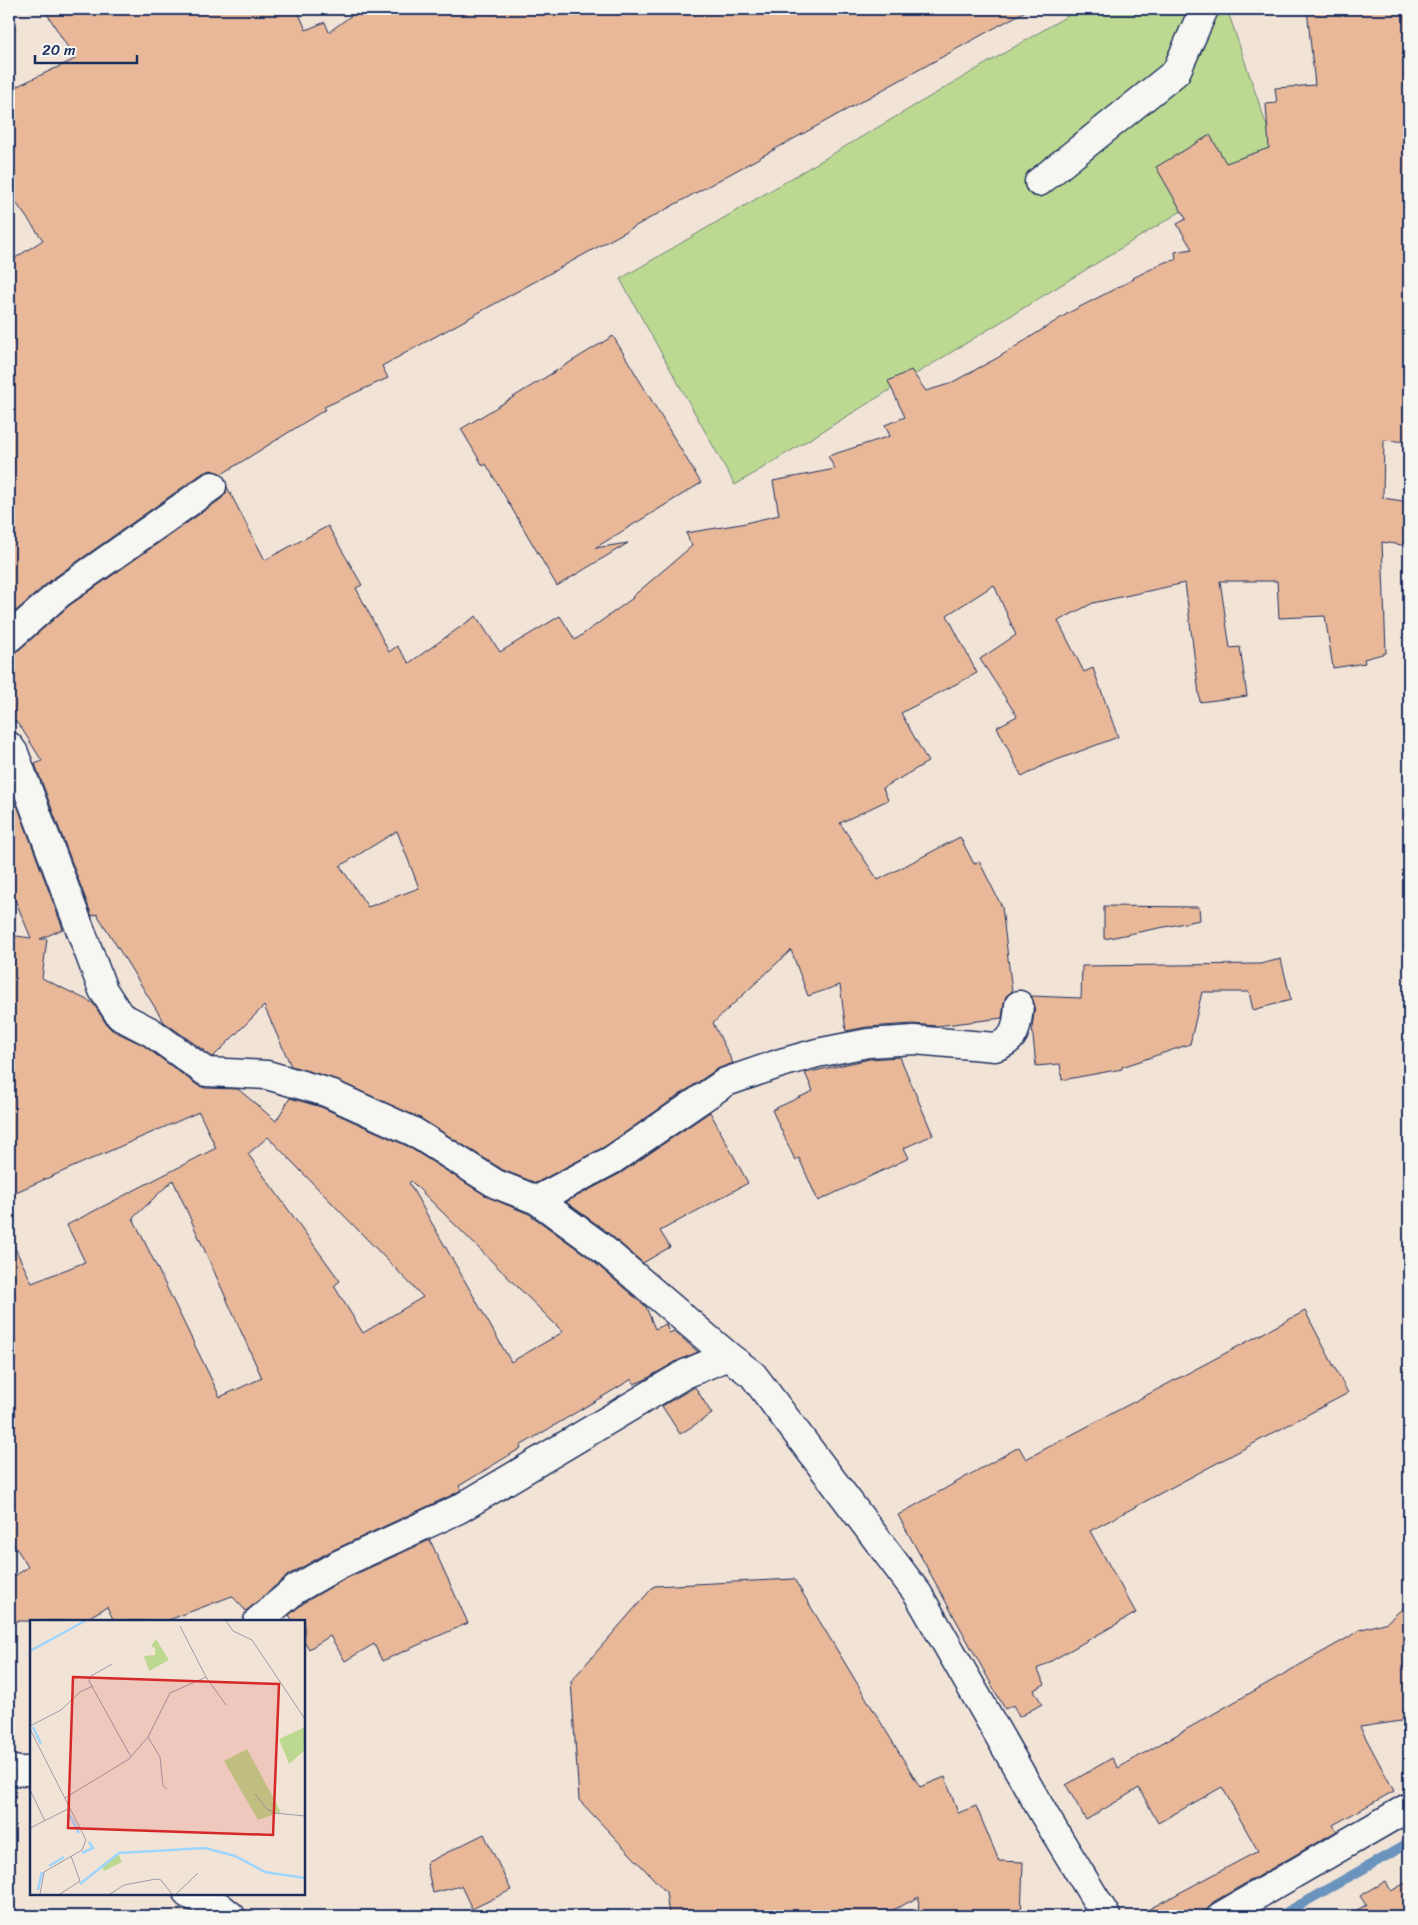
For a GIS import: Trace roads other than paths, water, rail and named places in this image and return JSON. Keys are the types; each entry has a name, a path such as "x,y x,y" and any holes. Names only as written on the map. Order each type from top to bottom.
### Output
{"street":[{"path":"1038,182 1176,72 1204,9"},
{"path":"9,638 60,593 212,486"},
{"path":"9,746 14,753 102,990 120,1016 151,1032 206,1072 267,1075 326,1092 414,1132 496,1184 537,1200 598,1244 728,1356 754,1375 918,1594 1045,1816 1106,1916"},
{"path":"537,1200 612,1160 726,1082 817,1053 868,1042 914,1040 995,1047 1006,1043 1014,1034 1019,1005"},
{"path":"259,1620 296,1589 338,1564 459,1508 684,1374 728,1356"},
{"path":"9,1769 30,1771"},
{"path":"1227,1915 1409,1807"},
{"path":"191,1895 220,1906 231,1916"}],"waterway":[{"path":"1280,1916 1409,1843"}]}
